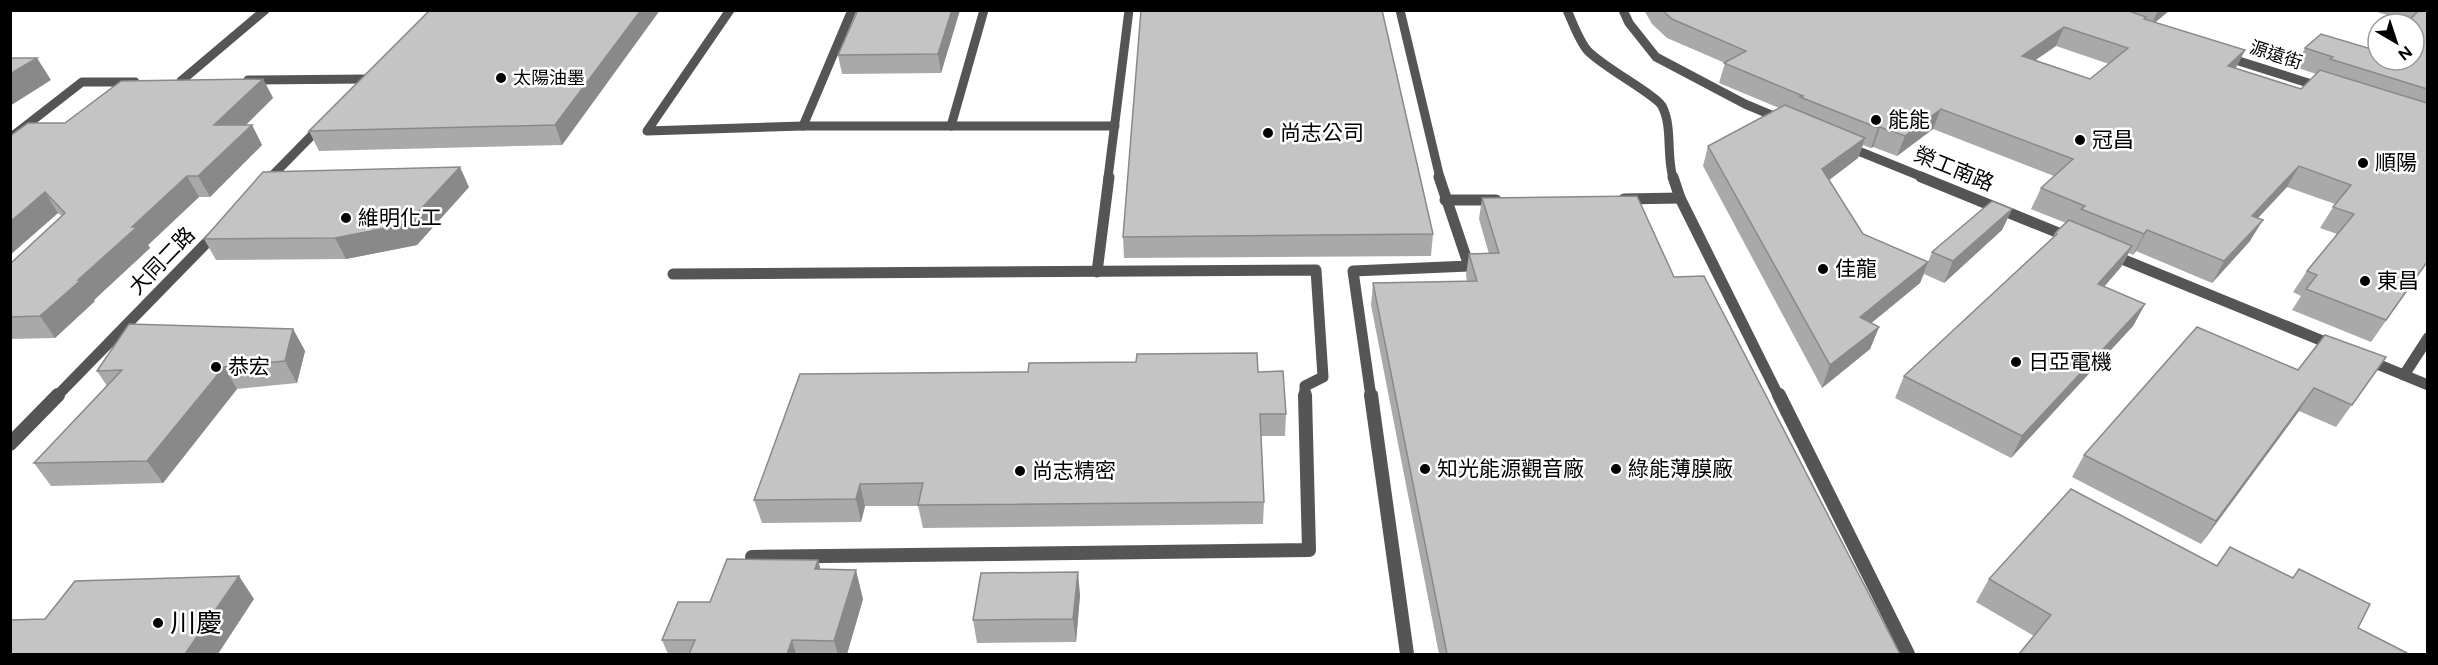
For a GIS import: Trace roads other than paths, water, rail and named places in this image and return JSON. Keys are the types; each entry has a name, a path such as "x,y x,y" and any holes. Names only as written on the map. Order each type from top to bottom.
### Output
{"street":[{"path":"181,81 265,10"},
{"path":"730,10 647,130 803,126 1114,126"},
{"path":"803,126 852,10"},
{"path":"951,126 984,10"},
{"path":"1097,272 1129,10"},
{"path":"1400,10 1445,200 1469,266 1353,271 1407,654"},
{"path":"1567,10 1587,50 1610,70 1661,103 1667,118 1668,162 1680,198 1908,654"},
{"path":"1623,10 1629,23 1656,57 1744,104 1794,124"},
{"name":"源遠街","path":"2216,54 2327,89"},
{"path":"239,81 367,79"},
{"path":"170,81 193,81"},
{"path":"10,138 82,82 148,82"},
{"path":"259,189 334,113"},
{"name":"榮工南路","path":"1838,142 2077,240"},
{"path":"1610,199 1680,198"},
{"path":"1445,200 1504,200"},
{"name":"大同二路","path":"10,444 226,223"},
{"path":"2099,249 2427,384"},
{"path":"673,274 1316,270 1323,377 1305,386 1309,550 752,557"},
{"path":"2404,375 2427,338"}],"place":[{"name":"太陽油墨","path":"501,78"},
{"name":"能能","path":"1876,120"},
{"name":"尚志公司","path":"1268,133"},
{"name":"冠昌","path":"2080,140"},
{"name":"順陽","path":"2363,163"},
{"name":"維明化工","path":"346,218"},
{"name":"佳龍","path":"1823,269"},
{"name":"東昌","path":"2365,281"},
{"name":"日亞電機","path":"2016,362"},
{"name":"恭宏","path":"216,367"},
{"name":"知光能源觀音廠","path":"1425,469"},
{"name":"綠能薄膜廠","path":"1616,469"},
{"name":"尚志精密","path":"1020,471"},
{"name":"川慶","path":"158,623"}]}
